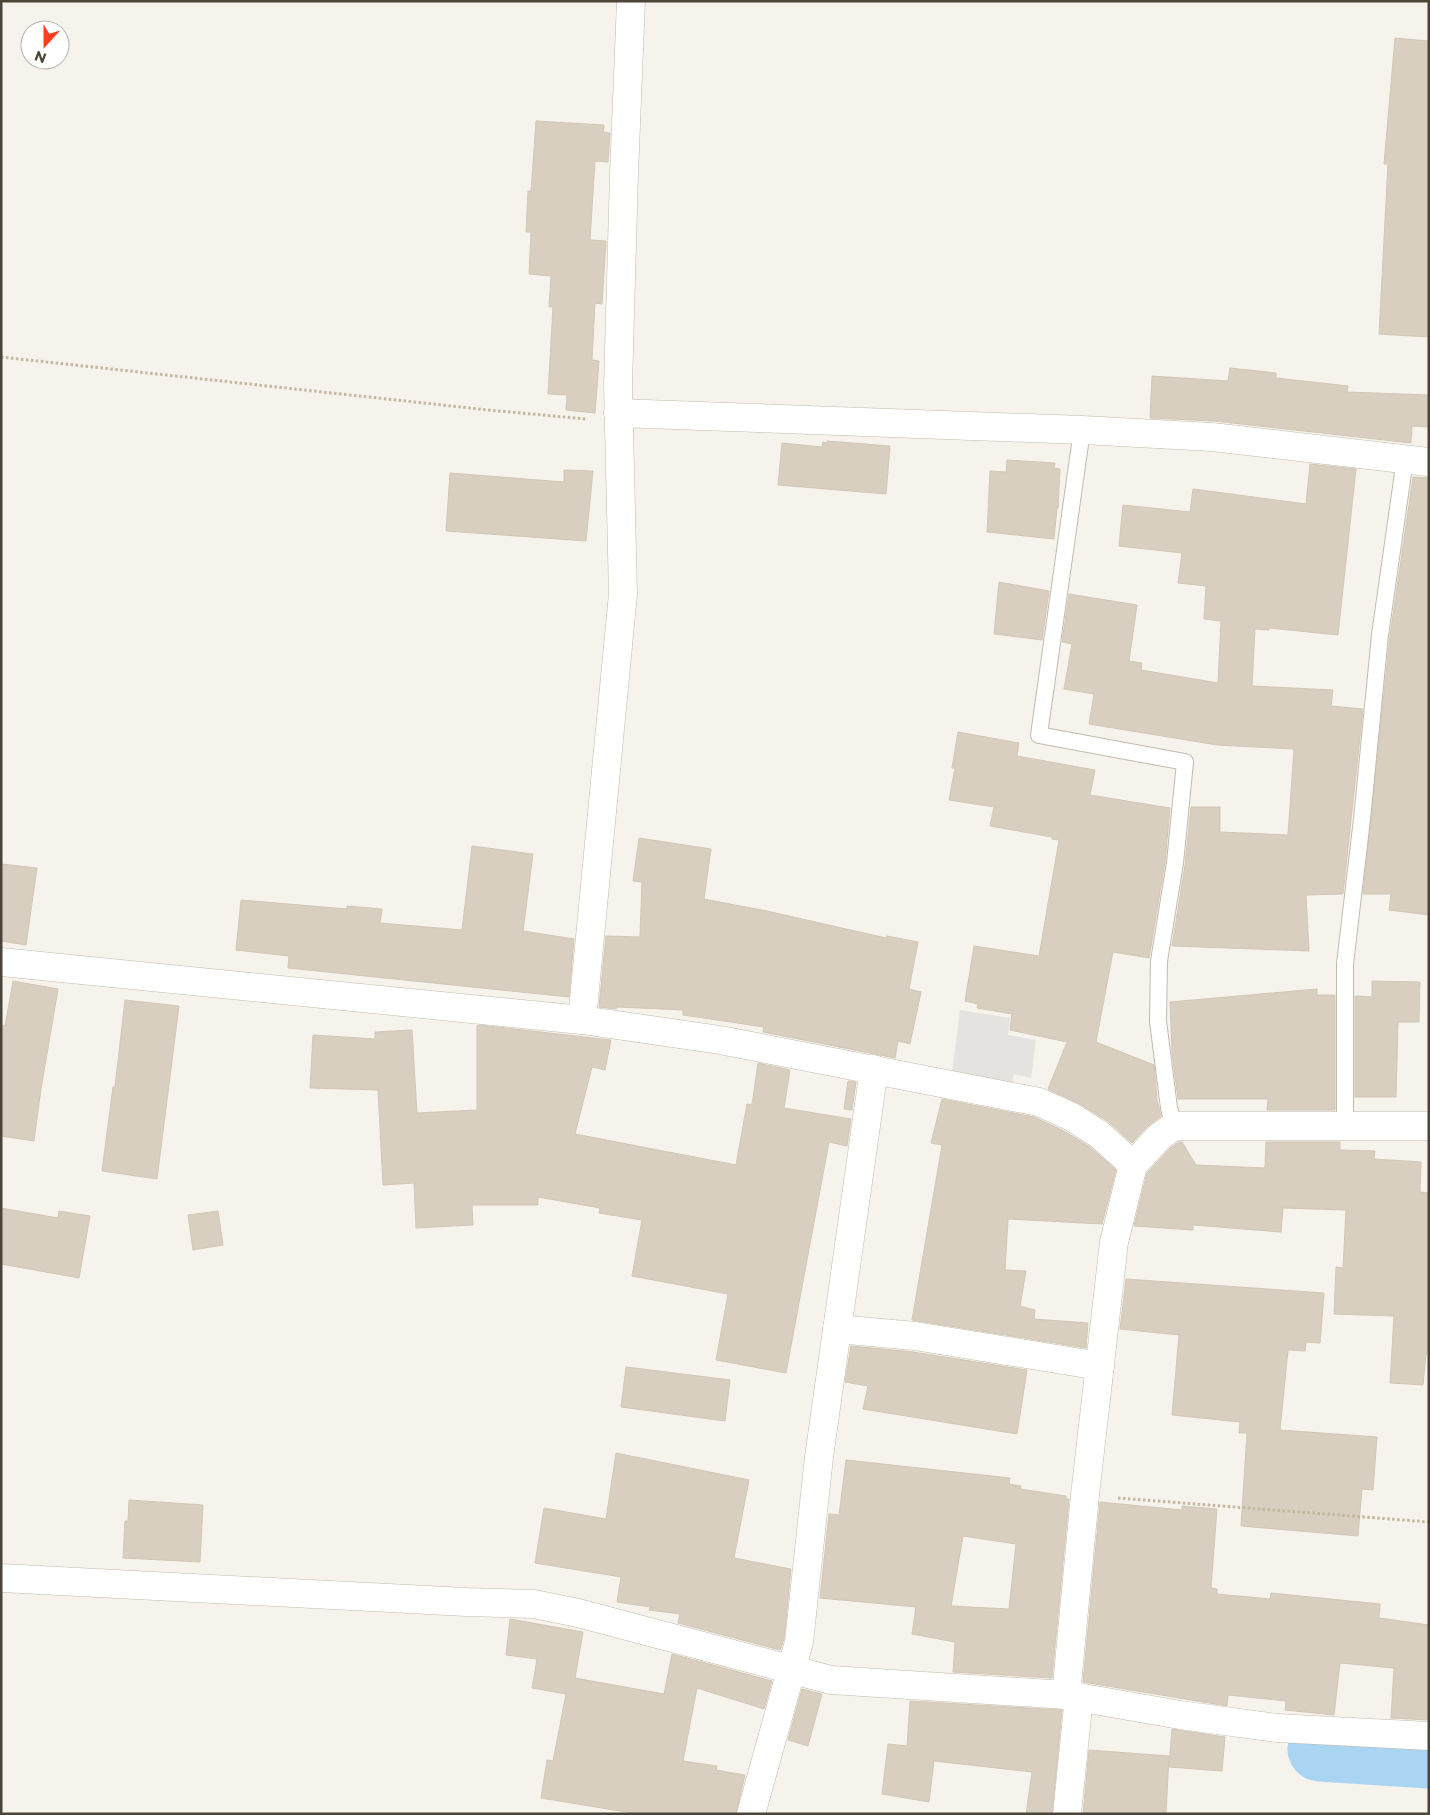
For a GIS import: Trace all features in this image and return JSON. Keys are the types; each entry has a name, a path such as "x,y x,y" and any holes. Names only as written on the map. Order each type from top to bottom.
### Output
{"street":[{"path":"582,1020 623,594 618,417 624,174 631,1"},
{"path":"618,417 1082,430 1212,437 1417,461"},
{"path":"1,962 582,1020 720,1040 1039,1102 1072,1117 1100,1135 1133,1165"},
{"path":"751,1814 799,1642 819,1457 874,1069"},
{"path":"1066,1814 1085,1495 1114,1242 1133,1165 1159,1136 1174,1126 1429,1126"},
{"path":"838,1329 915,1336 1100,1366"},
{"path":"1,1578 534,1604 578,1613 831,1680 1072,1696 1180,1715 1277,1728 1429,1736"}],"lane":[{"path":"1082,430 1039,735 1185,762 1175,863 1159,961 1158,1021 1168,1108 1174,1126"},
{"path":"1345,1125 1345,964 1362,819 1380,635 1417,461"}],"path":[{"path":"1,357 488,410 618,417"},
{"path":"1085,1495 1429,1522"}],"shaded area":[{"path":"960,1010 1010,1018 1008,1035 1036,1040 1031,1078 1014,1074 1012,1086 952,1072"}],"building":[{"path":"1395,38 1429,41 1429,337 1379,334 1388,164 1384,164"},
{"path":"536,121 604,125 603,132 610,133 608,162 595,161 590,240 606,241 602,304 595,303 592,360 599,361 595,413 566,410 567,395 548,394 553,307 549,307 551,276 529,274 531,232 526,232 528,191 531,191"},
{"path":"1230,368 1276,373 1276,378 1348,386 1347,392 1429,395 1429,427 1412,426 1411,443 1214,421 1150,418 1152,376 1228,381"},
{"path":"827,441 890,446 886,494 778,485 782,443 822,447 823,442 827,443"},
{"path":"1007,460 1055,463 1054,468 1060,469 1054,539 987,532 990,471 1006,472"},
{"path":"1310,464 1356,469 1338,635 1269,628 1269,630 1255,629 1252,686 1333,690 1331,706 1363,709 1343,894 1306,895 1309,951 1172,946 1185,865 1191,807 1220,807 1220,832 1288,835 1294,749 1217,745 1089,724 1094,694 1064,689 1072,644 1062,642 1069,594 1137,605 1129,661 1142,663 1141,670 1218,683 1221,621 1204,619 1206,586 1178,583 1182,553 1119,546 1123,505 1190,512 1193,489 1306,504"},
{"path":"564,470 593,471 586,541 446,531 450,473 564,482"},
{"path":"1413,477 1429,478 1429,915 1389,910 1391,894 1363,894 1390,636"},
{"path":"999,582 1049,591 1042,640 994,634"},
{"path":"958,732 1019,743 1017,756 1095,770 1090,795 1170,808 1165,862 1149,958 1113,952 1096,1042 1154,1065 1157,1100 1161,1116 1148,1126 1132,1143 1109,1122 1080,1104 1048,1089 1067,1042 1010,1030 1012,1014 977,1008 978,1004 965,1001 974,946 1039,956 1059,840 1052,839 1052,837 990,826 994,807 949,800 955,768 952,768"},
{"path":"639,838 711,849 704,899 886,938 887,936 918,942 909,989 921,992 910,1044 898,1041 895,1058 763,1032 764,1027 683,1015 683,1010 599,1007 606,936 640,937 642,882 633,881"},
{"path":"472,846 533,854 523,931 574,939 569,997 288,968 289,956 236,950 241,900 347,909 347,906 382,909 380,923 462,930"},
{"path":"1,864 37,868 26,945 1,941"},
{"path":"13,981 58,989 34,1141 1,1136 1,1025 5,1026"},
{"path":"1372,981 1420,982 1419,1022 1398,1022 1396,1097 1355,1097 1355,996 1372,997"},
{"path":"1317,989 1317,995 1335,995 1335,1110 1267,1110 1268,1099 1178,1099 1172,1051 1170,1002"},
{"path":"125,1000 179,1006 157,1179 102,1171 113,1087 115,1087"},
{"path":"477,1026 611,1040 605,1070 592,1067 575,1134 736,1165 747,1104 752,1105 758,1063 790,1070 784,1108 851,1119 847,1146 829,1142 786,1373 716,1360 728,1294 632,1276 642,1220 599,1213 600,1208 538,1197 538,1205 472,1205 473,1225 416,1228 414,1183 383,1185 378,1090 310,1088 313,1035 375,1039 375,1032 412,1030 417,1113 477,1110"},
{"path":"848,1081 856,1082 852,1110 844,1109"},
{"path":"942,1099 1034,1117 1064,1131 1090,1147 1116,1170 1102,1224 1008,1219 1005,1270 1026,1271 1020,1306 1035,1310 1034,1319 1088,1323 1086,1348 912,1320 942,1145 931,1143"},
{"path":"1182,1142 1196,1165 1265,1168 1266,1142 1340,1142 1340,1150 1375,1151 1374,1159 1421,1162 1420,1192 1429,1193 1429,1354 1426,1354 1423,1385 1390,1383 1394,1316 1334,1314 1336,1267 1343,1268 1346,1210 1283,1208 1281,1232 1193,1225 1193,1230 1134,1226 1147,1173 1169,1149"},
{"path":"1,1208 58,1218 59,1211 90,1216 79,1278 1,1264"},
{"path":"218,1211 223,1245 193,1250 188,1215"},
{"path":"1126,1279 1324,1293 1320,1343 1306,1342 1305,1351 1288,1350 1280,1430 1377,1437 1373,1490 1362,1489 1358,1536 1241,1526 1247,1433 1239,1433 1240,1422 1172,1415 1179,1335 1120,1329"},
{"path":"851,1346 913,1352 1027,1370 1017,1434 863,1409 868,1386 845,1382"},
{"path":"626,1367 730,1380 725,1421 621,1407"},
{"path":"616,1453 749,1480 734,1558 791,1569 784,1639 780,1650 678,1623 680,1614 649,1610 650,1607 617,1602 621,1577 535,1563 544,1508 606,1519"},
{"path":"846,1460 1010,1478 1009,1484 1021,1486 1020,1489 1066,1496 1066,1499 1069,1499 1052,1678 953,1672 955,1642 912,1634 916,1607 820,1598 829,1514 839,1515","holes":["963,1536 1016,1544 1009,1609 951,1606"]},
{"path":"129,1500 203,1505 200,1562 123,1558 125,1521 128,1521"},
{"path":"1100,1502 1182,1510 1182,1506 1217,1509 1211,1588 1217,1589 1217,1594 1270,1599 1271,1593 1380,1604 1379,1618 1429,1625 1429,1720 1391,1718 1394,1668 1340,1663 1334,1715 1285,1710 1286,1701 1228,1695 1227,1706 1083,1682"},
{"path":"510,1619 583,1632 575,1678 664,1694 672,1654 772,1681 764,1709 697,1688 683,1761 717,1766 716,1770 745,1775 736,1814 638,1814 541,1798 547,1760 553,1761 566,1694 532,1688 537,1659 506,1655"},
{"path":"802,1689 822,1694 808,1746 788,1740"},
{"path":"910,1701 1062,1710 1052,1814 1026,1814 1032,1772 934,1761 929,1802 882,1794 888,1744 907,1746"},
{"path":"1172,1729 1225,1737 1222,1771 1169,1767"},
{"path":"1089,1750 1169,1756 1166,1814 1083,1814"}],"waterway":[{"path":"1320,1749 1429,1756"}]}
